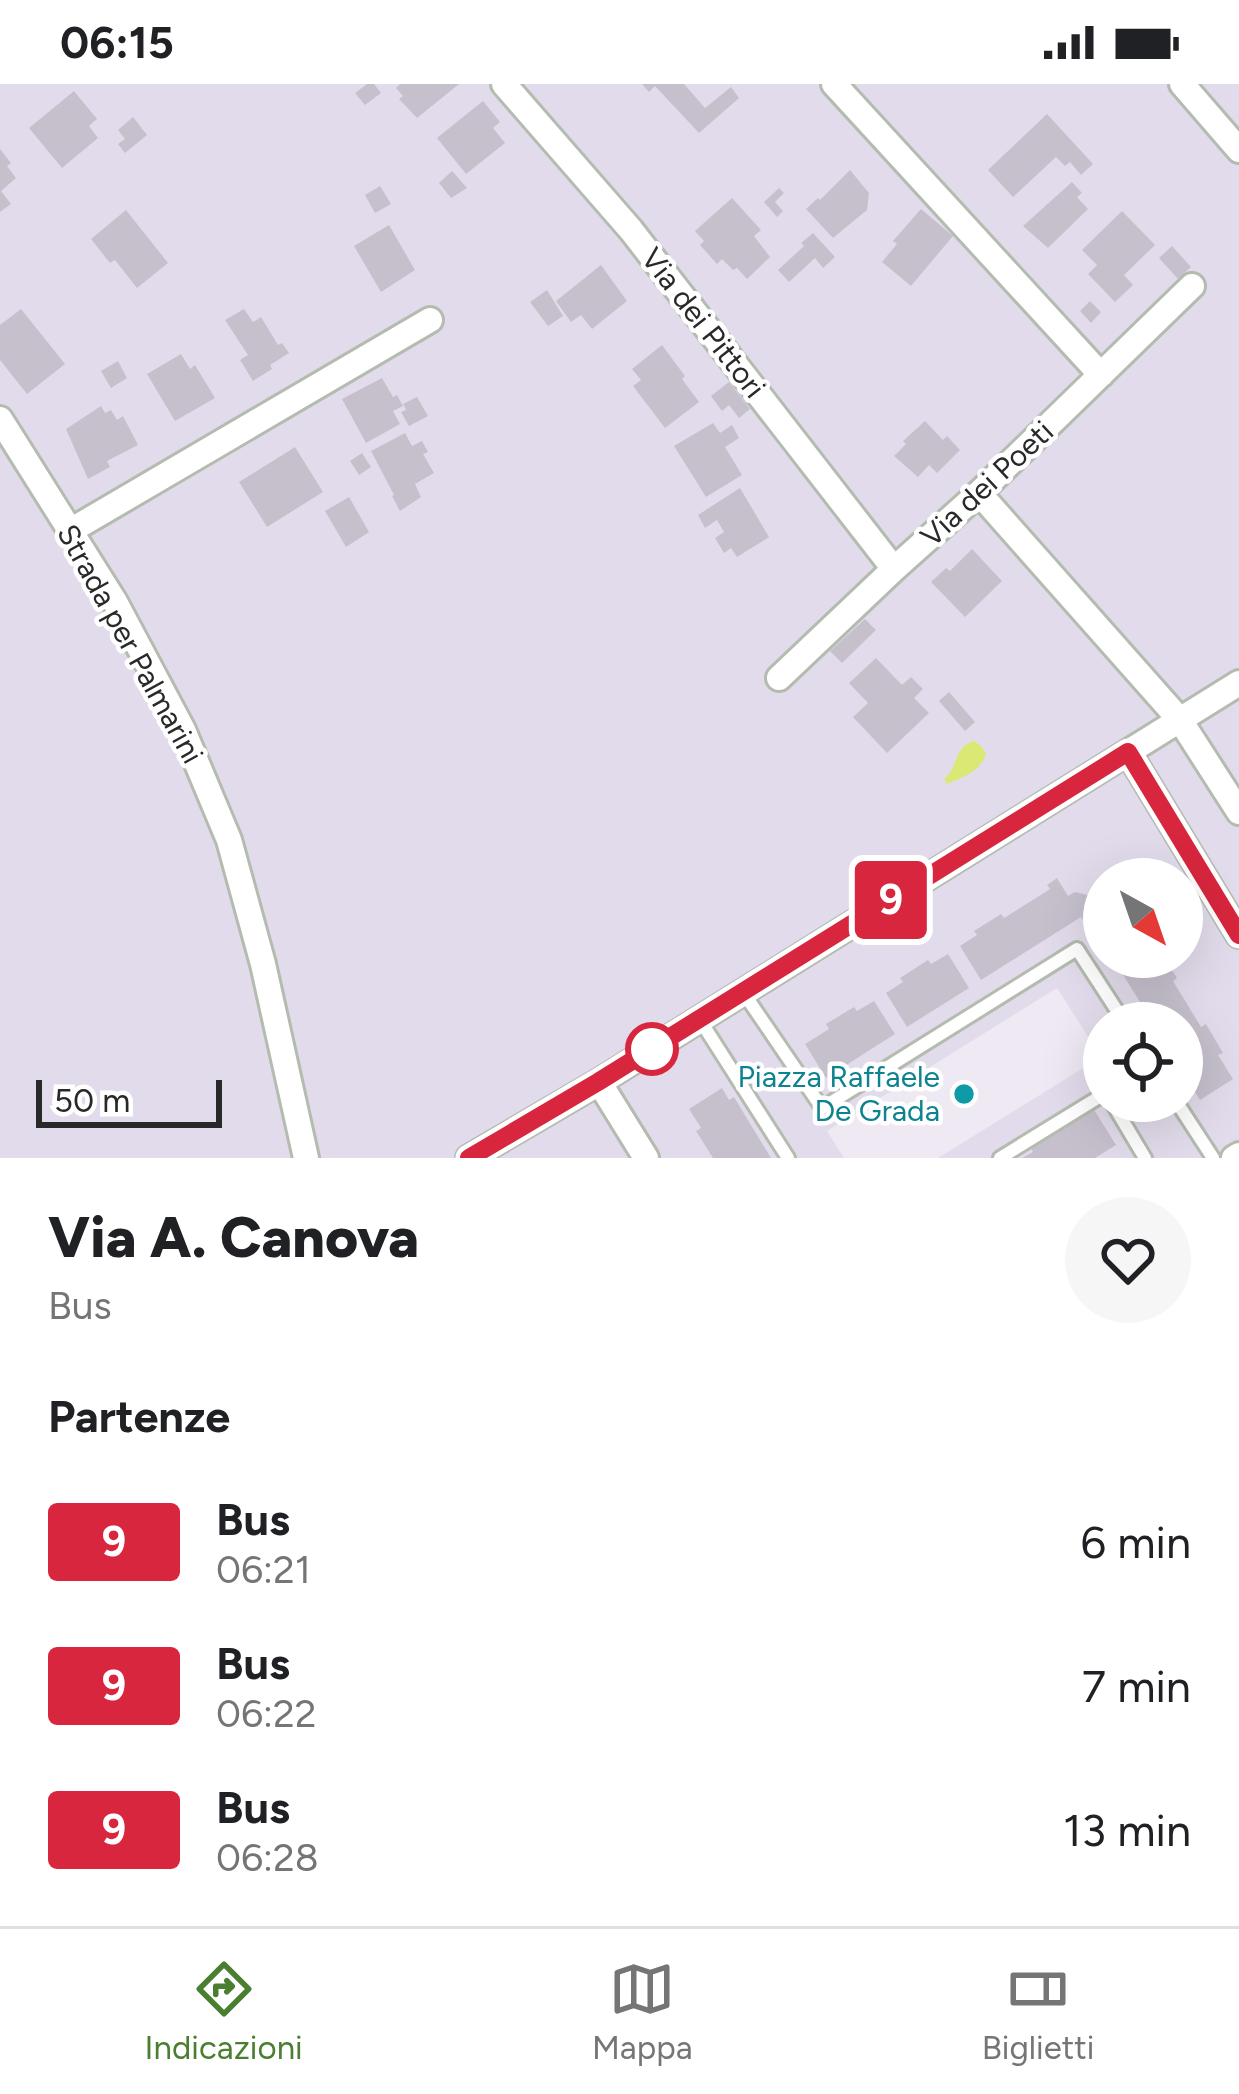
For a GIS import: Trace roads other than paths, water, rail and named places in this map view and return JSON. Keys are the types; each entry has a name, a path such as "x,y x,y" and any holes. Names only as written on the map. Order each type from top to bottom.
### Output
{"street":[{"name":"Via dei Pittori","path":"504,84 632,230 894,569"},
{"path":"834,84 1101,375"},
{"path":"1183,84 1239,150"},
{"name":"Via dei Poeti","path":"779,678 1192,286"},
{"path":"70,531 430,320"},
{"name":"Strada per Palmarini","path":"0,419 115,602 183,730 230,840 306,1158"},
{"path":"979,493 1180,720 1239,812"},
{"path":"476,1156 1239,683"},
{"path":"1128,752 1239,935"},
{"path":"598,1082 646,1158"}],"lane":[{"path":"742,992 822,1108 1077,949 1111,1002"},
{"path":"699,1019 788,1158"},
{"path":"1000,1158 1083,1107"},
{"path":"1124,1122 1145,1158"},
{"path":"1190,1122 1213,1158"}],"place":[{"name":"Piazza Raffaele De Grada","path":"964,1094"}]}
